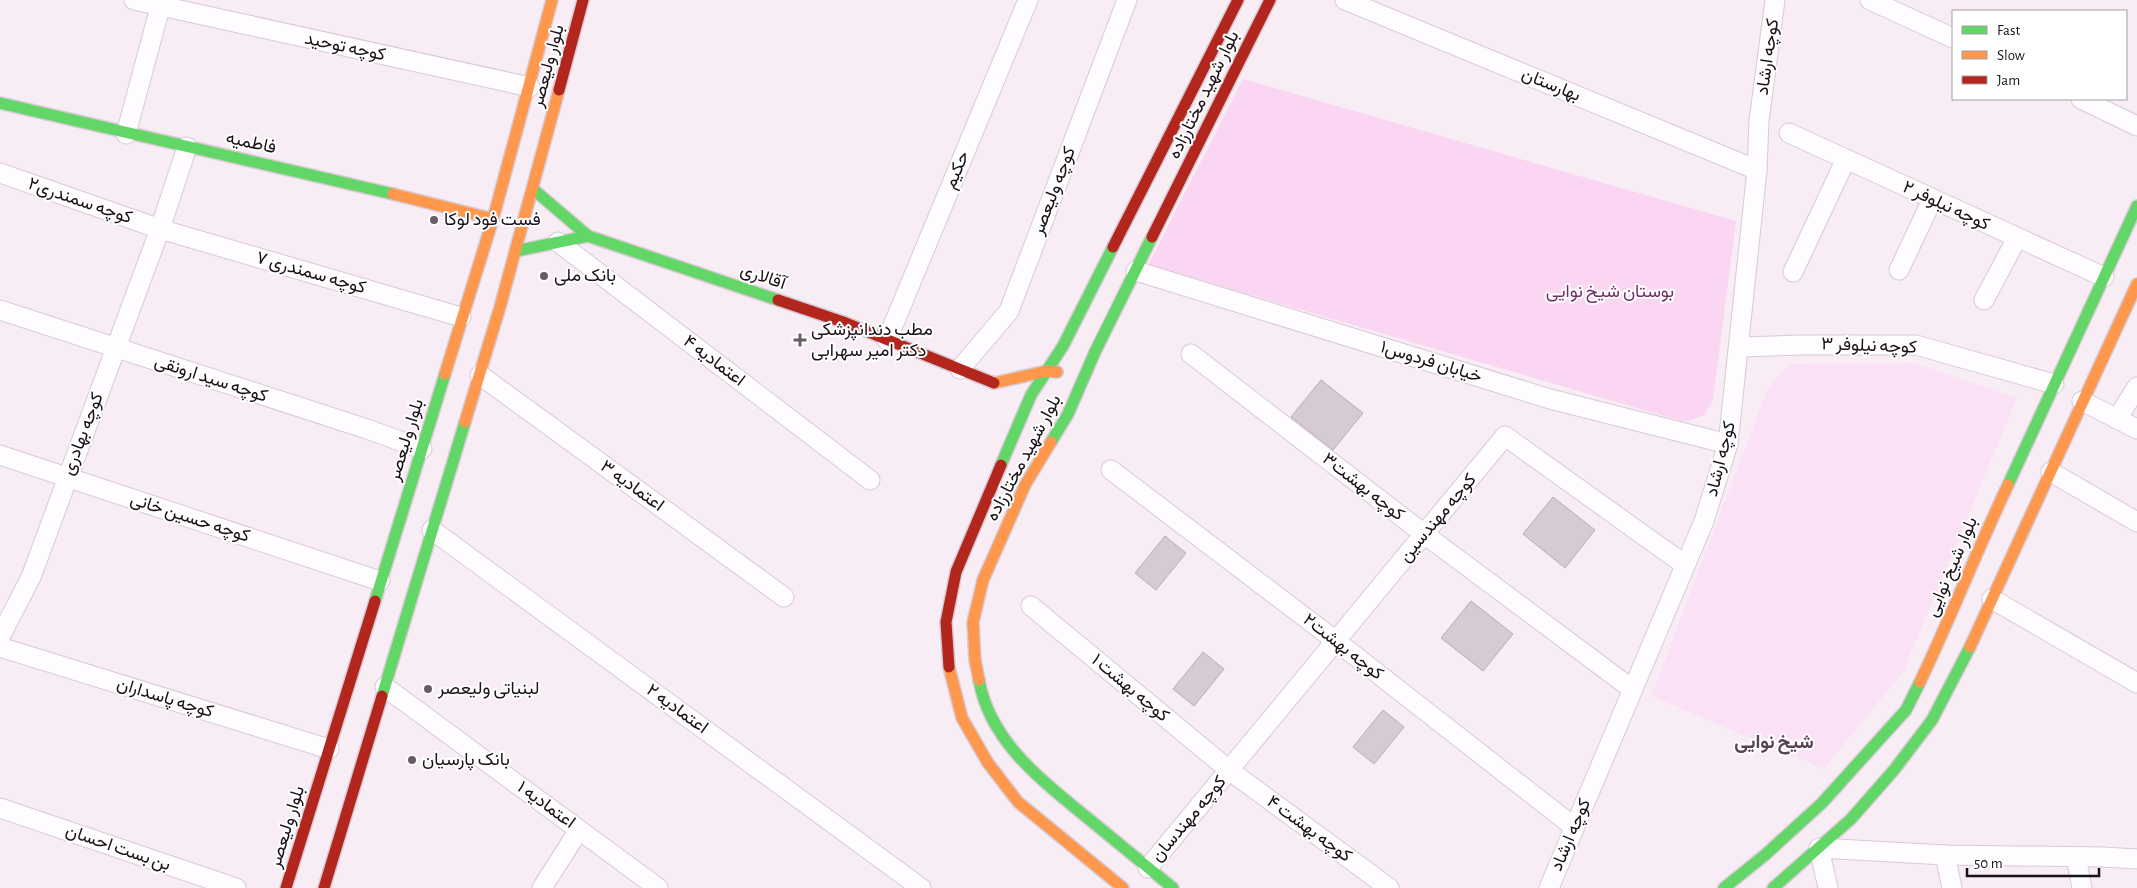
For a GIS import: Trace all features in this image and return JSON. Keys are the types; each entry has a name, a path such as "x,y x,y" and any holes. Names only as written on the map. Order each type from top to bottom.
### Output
{"main road":[{"name":"بلوار شهید مختارزاده","path":"1123,888 1018,802 988,763 962,718 949,673 946,622 956,572 1018,415 1063,346 1238,0"},
{"name":"بلوار شهید مختارزاده","path":"1173,888 1031,771 1003,737 982,699 975,660 973,622 984,580 1025,486 1057,433 1095,352 1270,0"},
{"name":"بلوار ولیعصر","path":"286,888 461,317 493,219 530,87 567,3"},
{"name":"بلوار ولیعصر","path":"324,888 480,375 533,189 567,3"},
{"name":"فاطمیه","path":"0,103 126,134 390,192 493,219"},
{"path":"533,189 588,236"},
{"name":"بلوار شیخ نوایی","path":"1724,888 1765,855 1822,803 1906,710 1941,638 1977,551 2137,206"},
{"name":"آقالاری","path":"516,250 588,236 846,323 997,386 1047,372"},
{"path":"1773,888 1820,848 1850,819 1888,777 1932,720 1972,645 2137,284"},
{"path":"1047,372 1069,376 1077,393"},
{"path":"1018,415 1030,433"},
{"path":"1043,437 1057,433"}],"street":[{"name":"کوچه توحید","path":"134,0 161,3 530,87"},
{"name":"حکیم","path":"887,340 1028,0"},
{"name":"کوچه ولیعصر","path":"960,369 1009,311 1127,0"},
{"name":"بهارستان","path":"1345,0 1757,170"},
{"name":"کوچه ارشاد","path":"1549,888 1704,521 1728,444 1740,347 1757,170 1759,121 1776,0"},
{"path":"1870,0 1952,38"},
{"path":"126,134 161,3"},
{"path":"2082,100 2137,126"},
{"name":"کوچه نیلوفر ۲","path":"1789,133 2104,277"},
{"name":"کوچه بهادری","path":"1,635 31,577 66,477 117,349 187,147"},
{"path":"1793,272 1846,159"},
{"name":"کوچه سمندری۲","path":"0,173 160,229"},
{"path":"1899,270 1932,200"},
{"name":"کوچه سمندری ۷","path":"160,229 461,317"},
{"path":"1984,300 2018,238"},
{"name":"اعتمادیه ۴","path":"558,242 870,480"},
{"name":"خیابان فردوس۱","path":"1136,271 1550,399 1728,444"},
{"name":"کوچه سید ارونقی","path":"0,310 367,428 422,448"},
{"name":"کوچه نیلوفر ۳","path":"1740,347 1916,345 2054,384"},
{"name":"کوچه بهشت۳","path":"1191,354 1424,534 1632,689"},
{"name":"اعتمادیه ۳","path":"480,375 784,596"},
{"path":"2117,419 2137,387"},
{"path":"2082,401 2137,429"},
{"name":"کوچه مهندسین","path":"1230,770 1506,436 1685,566"},
{"name":"کوچه حسین خانی","path":"0,455 380,581"},
{"name":"کوچه بهشت۲","path":"1111,470 1336,641 1574,827"},
{"path":"2051,472 2137,522"},
{"name":"اعتمادیه ۲","path":"432,530 910,885"},
{"path":"1992,599 2137,683"},
{"name":"کوچه بهشت ۱","path":"1031,606 1230,770"},
{"name":"کوچه پاسداران","path":"1,635 329,749"},
{"name":"اعتمادیه ۱","path":"384,687 658,888"},
{"name":"کوچه مهندسان","path":"1148,868 1230,770"},
{"name":"کوچه بهشت ۴","path":"1230,770 1389,888"},
{"name":"بن بست احسان","path":"0,808 236,888"},
{"path":"542,888 579,830"},
{"path":"1828,888 1820,848 1945,855 2137,859"},
{"path":"1945,855 1952,888"},
{"path":"2076,857 2082,888"}],"shaded area":[{"path":"1915,363 2017,398 1903,672 1824,769 1651,696 1768,388 1790,364"}],"green space":[{"name":"بوستان شیخ نوایی","path":"1243,79 1736,221 1713,399 1705,415 1685,422 1148,265"}],"building":[{"path":"1321,380 1363,413 1333,450 1291,417"},
{"path":"1553,497 1595,530 1565,568 1523,534"},
{"path":"1165,536 1186,553 1156,590 1135,573"},
{"path":"1471,601 1513,634 1483,671 1441,638"},
{"path":"1203,652 1224,669 1194,706 1173,689"},
{"path":"1383,710 1404,727 1374,764 1353,747"}],"traffic: fast":[{"path":"0,103 393,194"},
{"path":"533,189 588,236"},
{"path":"2008,485 2137,206"},
{"path":"516,251 588,236 778,300"},
{"path":"1051,442 1068,414 1095,352 1152,237"},
{"path":"1001,465 1031,395 1063,346 1113,247"},
{"path":"375,601 445,374"},
{"path":"382,696 465,422"},
{"path":"1773,888 1851,819 1894,770 1932,720 1970,647"},
{"path":"979,680 985,703 995,723 1021,759 1055,791 1173,888"},
{"path":"1724,888 1765,855 1822,803 1906,710 1920,682"}],"traffic: slow":[{"path":"445,374 493,219 552,0"},
{"path":"465,422 500,307 559,90"},
{"path":"393,194 493,219"},
{"path":"1970,647 2137,284"},
{"path":"994,383 1047,371 1057,372"},
{"path":"979,680 975,660 973,622 983,580 1025,485 1051,442"},
{"path":"1920,682 2008,485"},
{"path":"949,667 962,718 988,763 1018,802 1123,888"}],"traffic: jam":[{"path":"559,90 583,0"},
{"path":"1113,247 1238,0"},
{"path":"1152,237 1270,0"},
{"path":"778,300 846,323 994,383"},
{"path":"949,667 946,622 956,572 1001,465"},
{"path":"286,888 375,601"},
{"path":"324,888 382,696"}],"place":[{"name":"فست فود لوکا","path":"434,220"},
{"name":"بانک ملی","path":"544,276"},
{"name":"مطب دندانپزشکی دکتر امیر سهرابی","path":"800,340"},
{"name":"لبنیاتی ولیعصر","path":"428,689"},
{"name":"بانک پارسیان","path":"412,760"}],"district":[{"name":"شیخ نوایی","path":"1774,742"}]}
